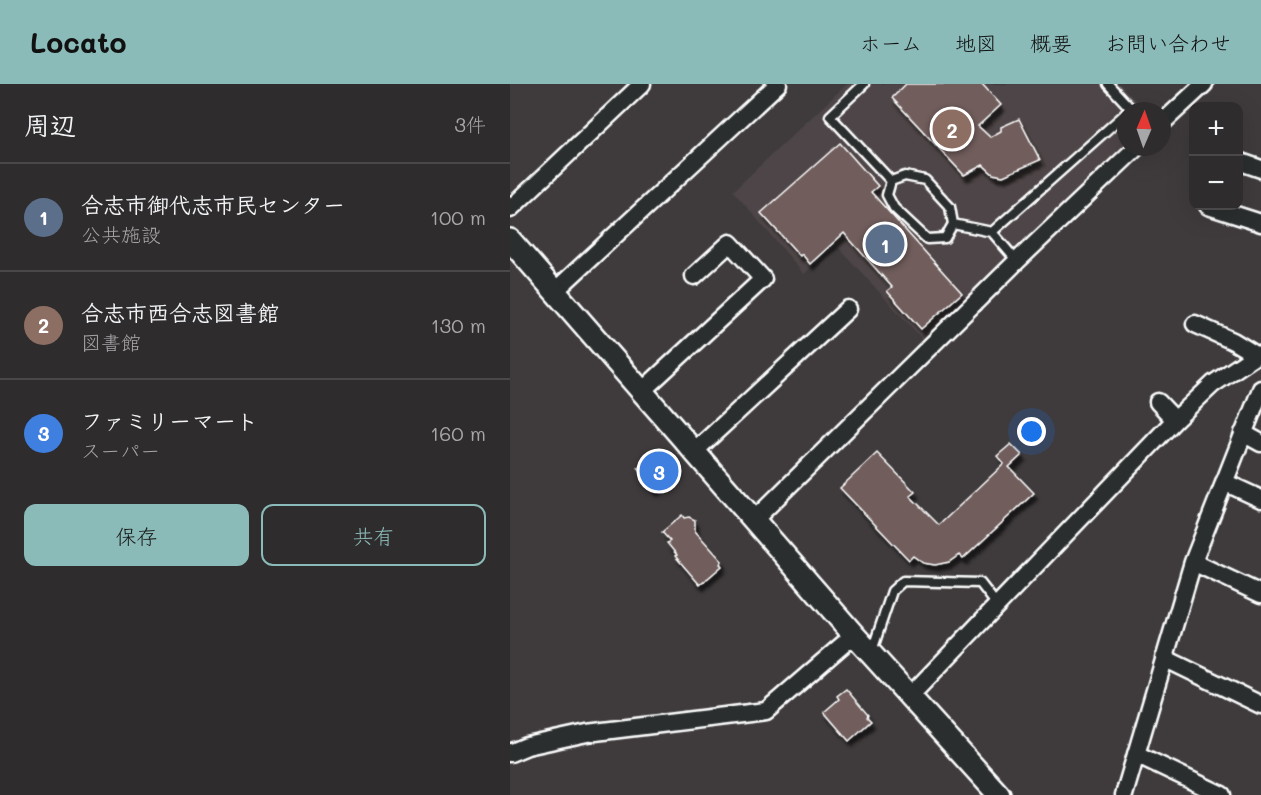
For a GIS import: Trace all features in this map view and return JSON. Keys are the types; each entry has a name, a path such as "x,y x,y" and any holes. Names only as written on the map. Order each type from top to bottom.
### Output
{"street":[{"path":"510,209 642,84"},
{"path":"555,291 778,84"},
{"path":"1171,115 1204,84"},
{"path":"755,519 1017,261 1128,156"},
{"path":"1243,162 1261,169"},
{"path":"1220,210 1261,223"},
{"path":"510,240 854,635 999,795"},
{"path":"642,391 763,279 730,243 694,276"},
{"path":"695,451 848,309"},
{"path":"909,696 1175,420 1213,384 1258,355 1195,324"},
{"path":"1124,795 1193,562 1261,389"},
{"path":"1158,402 1175,420"},
{"path":"1243,433 1261,443"},
{"path":"1224,482 1261,499"},
{"path":"1193,562 1261,594"},
{"path":"510,753 527,746 587,733 766,711 854,635"},
{"path":"1164,658 1261,705"},
{"path":"1136,754 1222,795"}],"lane":[{"path":"864,84 831,116 891,181"},
{"path":"1108,84 1122,102"},
{"path":"992,232 1117,122"},
{"path":"905,176 925,180 950,207 953,224 945,238 927,240 894,208 887,195 891,181 905,176"},
{"path":"953,224 992,232 1017,261"},
{"path":"871,654 892,591 903,581 980,583 997,605"}],"shaded area":[{"path":"847,84 1120,84 1137,102 1117,102 1117,156 926,343 837,246 804,274 733,191"}],"building":[{"path":"906,84 982,84 1001,105 978,126 990,137 1001,131 1001,127 1019,119 1040,160 1003,176 993,174 983,165 964,175 892,98"},
{"path":"840,143 878,186 871,192 962,293 921,329 887,291 892,287 844,233 810,264 761,213"},
{"path":"1011,444 1022,455 1009,467 1034,493 963,559 959,555 949,562 935,565 923,563 913,556 909,560 840,488 877,453 915,492 910,496 939,525 1004,464 997,456"},
{"path":"662,450 679,471 654,490 638,468"},
{"path":"682,515 684,518 689,517 695,520 695,531 722,561 720,564 722,566 700,585 675,556 677,555 667,543 670,541 662,532"},
{"path":"846,689 871,721 849,741 824,712 839,699 837,696"}],"place":[{"name":"合志市西合志図書館","path":"952,129"},
{"name":"合志市御代志市民センター","path":"885,244"},
{"name":"ファミリーマート","path":"659,471"}]}
